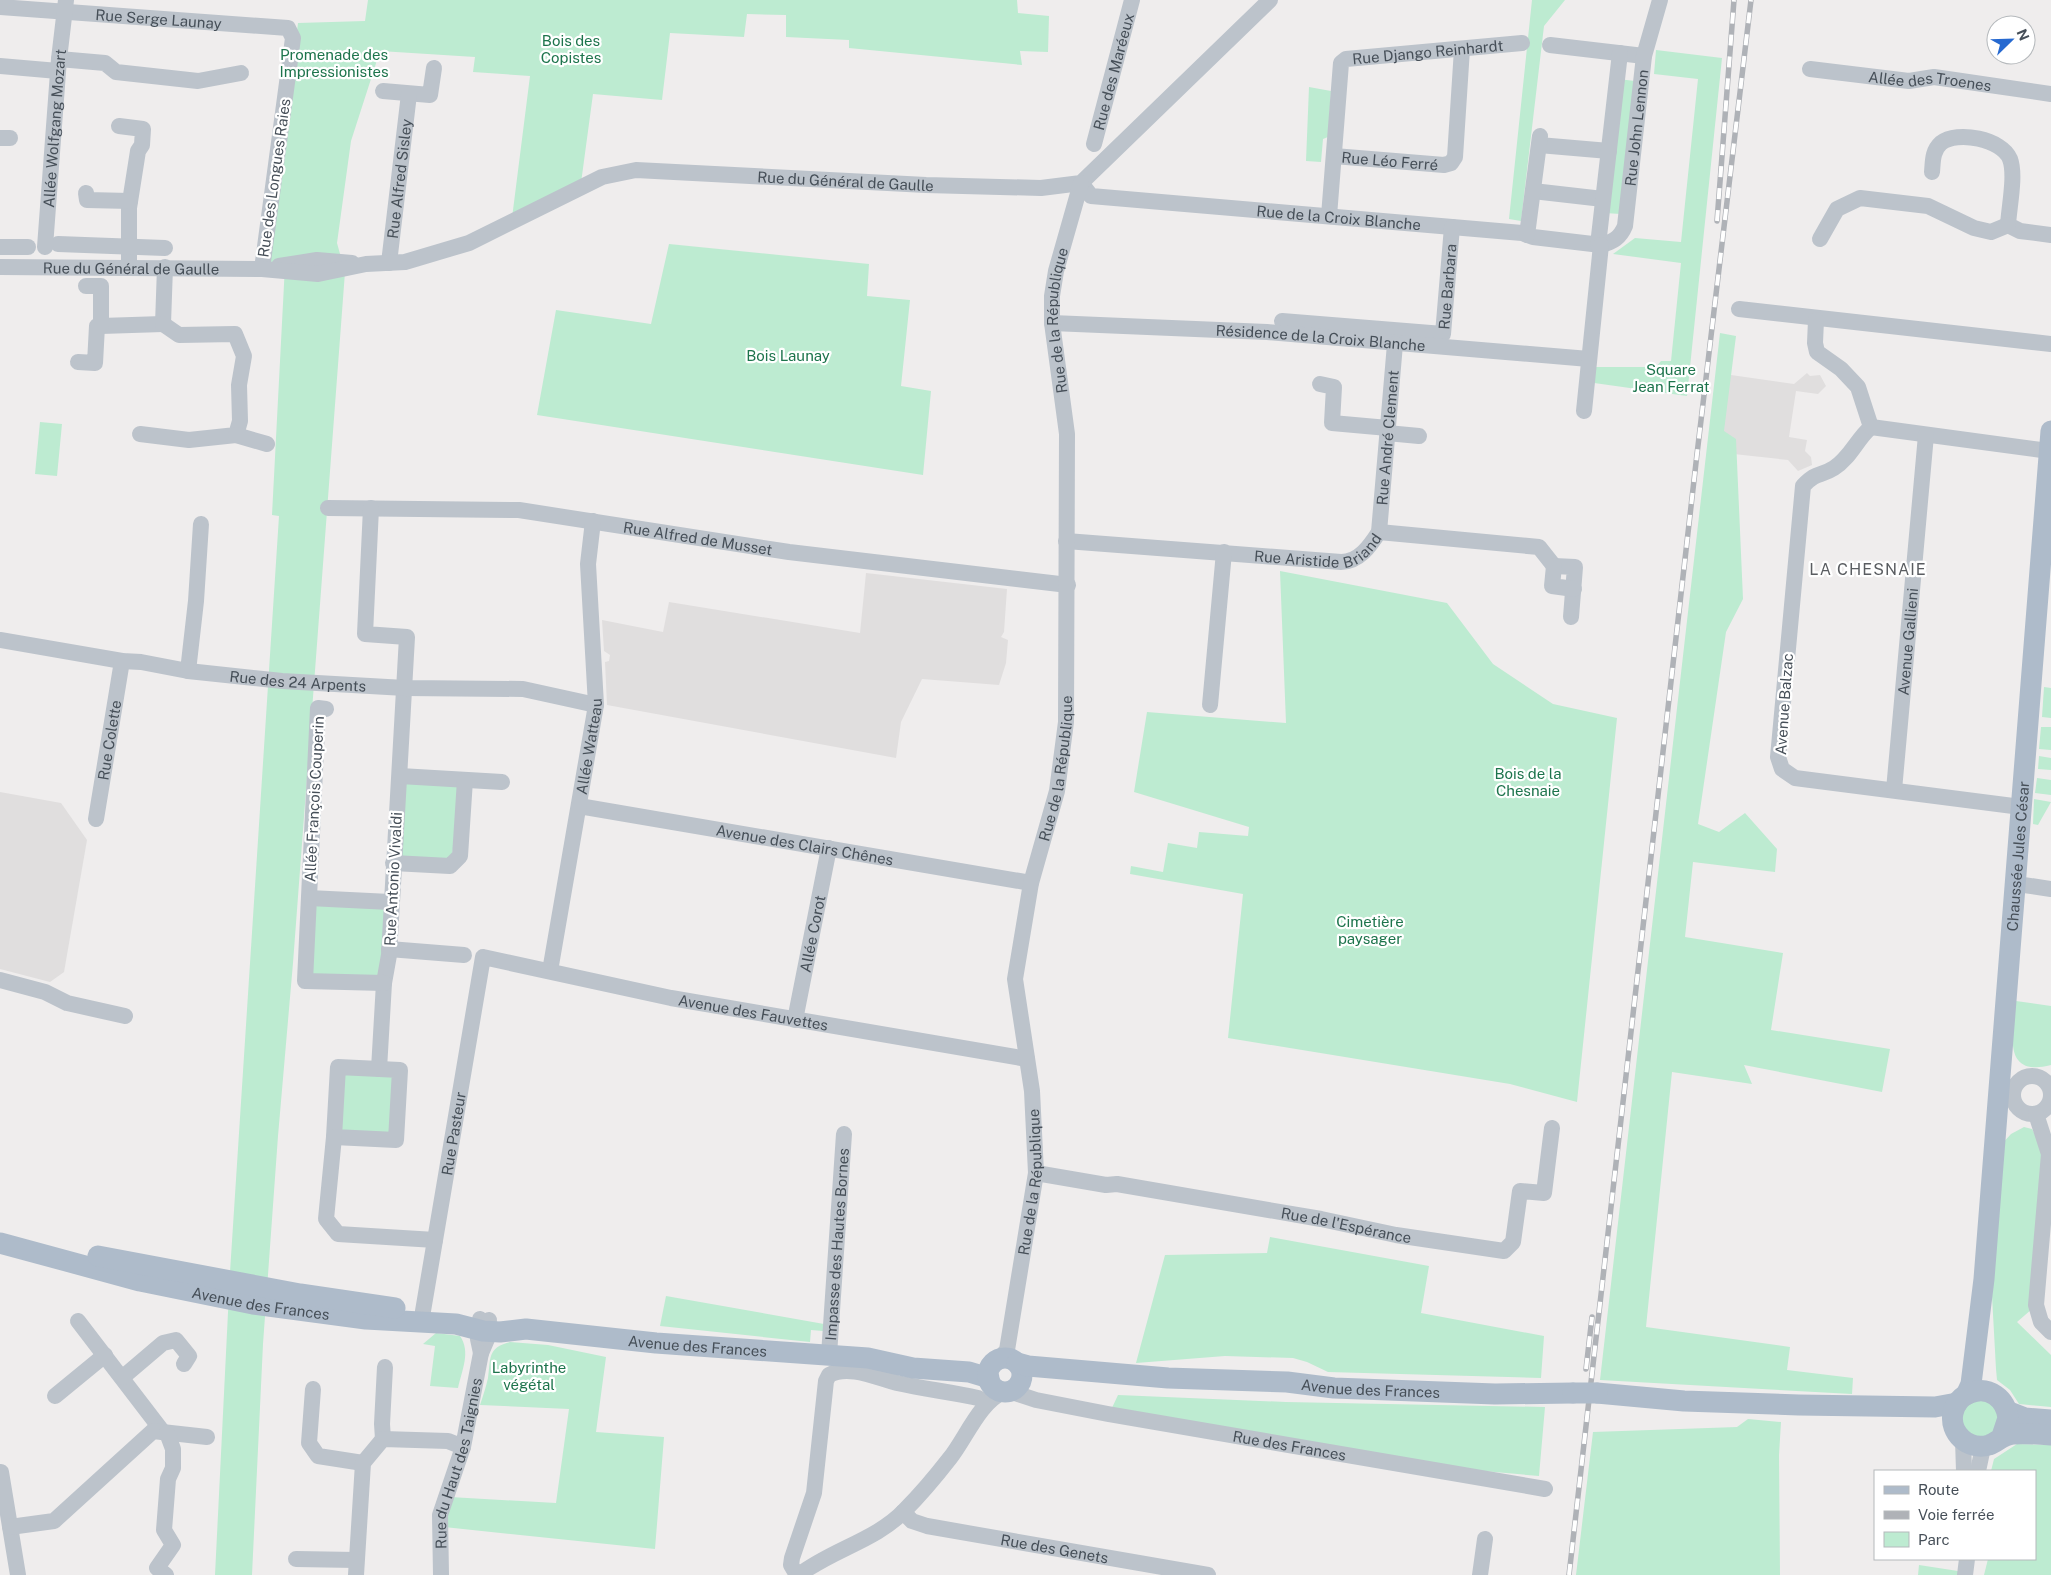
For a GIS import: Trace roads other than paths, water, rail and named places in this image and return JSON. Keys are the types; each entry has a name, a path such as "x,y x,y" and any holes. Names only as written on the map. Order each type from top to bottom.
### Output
{"main road":[{"name":"Chaussée Jules César","path":"1962,1399 1971,1384 1984,1280 1994,1133 2017,884 2021,807 2050,441"},
{"name":"Avenue des Frances","path":"0,1232 133,1263 456,1324 484,1325 656,1343 829,1365 868,1358 901,1355 1003,1377 1028,1366 1168,1378 1495,1394 1597,1394 1684,1401 1798,1405"},
{"name":"Avenue des Frances","path":"0,1243 177,1289 253,1304 357,1317 427,1317"},
{"name":"Chaussée Jules César","path":"1984,1280 1986,1374 1991,1392"},
{"path":"1798,1405 1935,1407 1962,1399 1977,1391 1991,1392 2001,1400 2007,1411 2008,1424 1994,1441"},
{"path":"1958,1432 1953,1413 1962,1399"},
{"path":"1798,1405 1958,1432 1975,1446 2018,1434 2051,1435"},
{"path":"2007,1411 2025,1418 2051,1420"}],"street":[{"name":"Rue des Maréeux","path":"1094,144 1132,0"},
{"path":"1081,183 1270,0"},
{"name":"Rue John Lennon","path":"1599,245 1615,240 1625,226 1644,56 1660,0"},
{"name":"Rue Serge Launay","path":"0,7 65,6 104,16 288,28"},
{"name":"Allée Wolfgang Mozart","path":"65,6 58,65 52,246 130,247"},
{"name":"Rue des Longues Raies","path":"262,269 293,38 288,28"},
{"name":"Rue Django Reinhardt","path":"1329,216 1341,63 1346,59 1522,44"},
{"path":"1550,45 1644,56"},
{"name":"Rue Léo Ferré","path":"1334,156 1444,165 1451,163 1455,157 1462,49"},
{"path":"1584,411 1603,199 1620,53"},
{"path":"0,66 105,63 116,72 198,80 241,73"},
{"path":"383,91 430,95 434,68"},
{"name":"Allée des Troenes","path":"1810,69 1909,81 1934,77 2051,94"},
{"name":"Rue Alfred Sisley","path":"389,263 409,94"},
{"path":"119,126 143,129 142,145 138,152 130,202 129,268"},
{"path":"1932,172 1934,152 1942,142 1962,137 1991,142 2001,147 2010,159 2012,172 2008,225"},
{"path":"1527,235 1540,140 1609,152"},
{"name":"Rue du Général de Gaulle","path":"0,267 262,269 318,260 366,264 405,262 469,243 586,183 602,177 636,170 916,184 1041,188 1081,183"},
{"name":"Rue de la Croix Blanche","path":"1081,183 1091,196 1452,227 1599,245"},
{"name":"Rue de la République","path":"798,1575 813,1564 892,1522 903,1512 951,1457 1003,1377 1036,1173 1035,1122 1015,979 1031,883 1053,811 1064,748 1066,722 1068,586 1066,542 1067,434 1052,323 1052,296 1056,271 1081,183"},
{"path":"1533,191 1603,199"},
{"path":"86,193 87,200 130,202"},
{"path":"1820,239 1837,209 1860,198 1928,206 1974,228 1991,232 2008,225 2020,231 2051,235"},
{"name":"Rue Barbara","path":"1282,321 1443,334 1452,227"},
{"path":"0,247 28,247"},
{"path":"130,247 166,248"},
{"path":"163,324 165,267"},
{"path":"86,286 101,286 101,326"},
{"path":"1739,309 1816,320 2051,344"},
{"path":"1816,320 1815,344 1817,352 1841,369 1858,387 1871,427 1926,435 2050,441"},
{"name":"Résidence de la Croix Blanche","path":"1052,323 1268,332 1395,344 1589,358"},
{"path":"78,362 95,363 97,326 163,324 179,335 235,334 244,356 239,385 240,421 236,435"},
{"name":"Rue André Clement","path":"1379,532 1395,344"},
{"path":"1320,384 1334,387 1332,423 1419,436"},
{"name":"Avenue Balzac","path":"1871,427 1863,434 1853,451 1833,469 1813,475 1803,486 1778,757 1782,769 1795,778 2021,807"},
{"path":"140,434 189,440 236,435 266,444"},
{"name":"Avenue Gallieni","path":"1894,790 1926,435"},
{"name":"Rue Alfred de Musset","path":"328,508 519,510 789,552 1068,586"},
{"name":"Rue Antonio Vivaldi","path":"371,508 365,634 407,637 400,776 390,902 389,949 384,983 379,1069"},
{"name":"Allée Watteau","path":"550,971 596,705 588,564 593,521"},
{"path":"188,671 196,601 201,524"},
{"name":"Rue Aristide Briand","path":"1066,542 1346,562 1361,554 1379,532 1539,547 1554,566 1552,586 1574,589 1571,617"},
{"path":"1210,705 1224,552"},
{"name":"Rue des 24 Arpents","path":"0,640 188,671 282,681 405,688 523,689 596,705"},
{"name":"Rue Colette","path":"96,819 122,661"},
{"name":"Allée François Couperin","path":"309,898 318,708 326,709"},
{"path":"400,776 502,782"},
{"path":"393,863 450,866 460,856 465,780"},
{"name":"Avenue des Clairs Chênes","path":"579,806 1031,883"},
{"name":"Allée Corot","path":"795,1020 829,848"},
{"path":"2017,884 2051,889"},
{"path":"384,983 305,981 309,898 390,902"},
{"path":"389,949 464,955"},
{"name":"Avenue des Fauvettes","path":"483,957 671,998 1027,1059"},
{"name":"Rue Pasteur","path":"427,1317 435,1240 483,957"},
{"path":"0,980 45,992 66,1003 125,1016"},
{"path":"2001,1059 2024,1078"},
{"path":"334,1137 396,1140 400,1070 338,1067 334,1137 326,1219 338,1234 435,1240"},
{"path":"2024,1078 2039,1078 2049,1082 2050,1099 2045,1109 2036,1114 2027,1114 2019,1110 2015,1105 2013,1093 2018,1082 2024,1078"},
{"path":"1994,1133 2019,1110"},
{"path":"2036,1114 2049,1154 2036,1304 2041,1322 2051,1332"},
{"name":"Rue de l'Espérance","path":"1036,1173 1106,1185 1117,1184 1321,1219 1396,1235 1504,1251 1513,1242 1520,1191 1544,1192 1552,1128"},
{"name":"Impasse des Hautes Bornes","path":"798,1575 791,1565 792,1558 814,1493 829,1365 844,1134"},
{"path":"78,1321 165,1433 173,1449 173,1468 168,1480 164,1530 174,1545 157,1568 166,1575"},
{"name":"Rue du Haut des Taignies","path":"441,1575 440,1515 463,1447 484,1325"},
{"path":"123,1377 163,1343 176,1340 190,1356 184,1364"},
{"path":"55,1396 105,1355"},
{"name":"Avenue des Frances","path":"829,1365 841,1372 868,1374 896,1382 978,1398 1003,1377"},
{"path":"296,1559 356,1568 362,1463 384,1438 382,1424 385,1367"},
{"name":"Rue des Frances","path":"1003,1377 1036,1400 1545,1489"},
{"path":"314,1389 309,1443 318,1456 362,1463"},
{"path":"10,1527 54,1521 153,1431 207,1437"},
{"path":"1958,1432 1964,1470"},
{"path":"384,1438 448,1441 463,1447"},
{"path":"1978,1470 1981,1455 1994,1441"},
{"path":"1,1472 18,1575"},
{"name":"Rue des Genets","path":"903,1512 912,1520 927,1526 1208,1575"},
{"path":"1480,1575 1485,1539"}],"railway":[{"path":"1717,221 1734,0"},
{"path":"1569,1575 1697,454 1751,0"},
{"path":"1586,1369 1592,1317"}],"district":[{"name":"LA CHESNAIE","path":"1868,569"}],"park label":[{"name":"Bois des Copistes","path":"571,48"},
{"name":"Promenade des Impressionistes","path":"334,62"},
{"name":"Bois Launay","path":"788,355"},
{"name":"Square Jean Ferrat","path":"1671,378"},
{"name":"Bois de la Chesnaie","path":"1528,782"},
{"name":"Cimetière paysager","path":"1370,930"},
{"name":"Labyrinthe végétal","path":"529,1376"}]}
